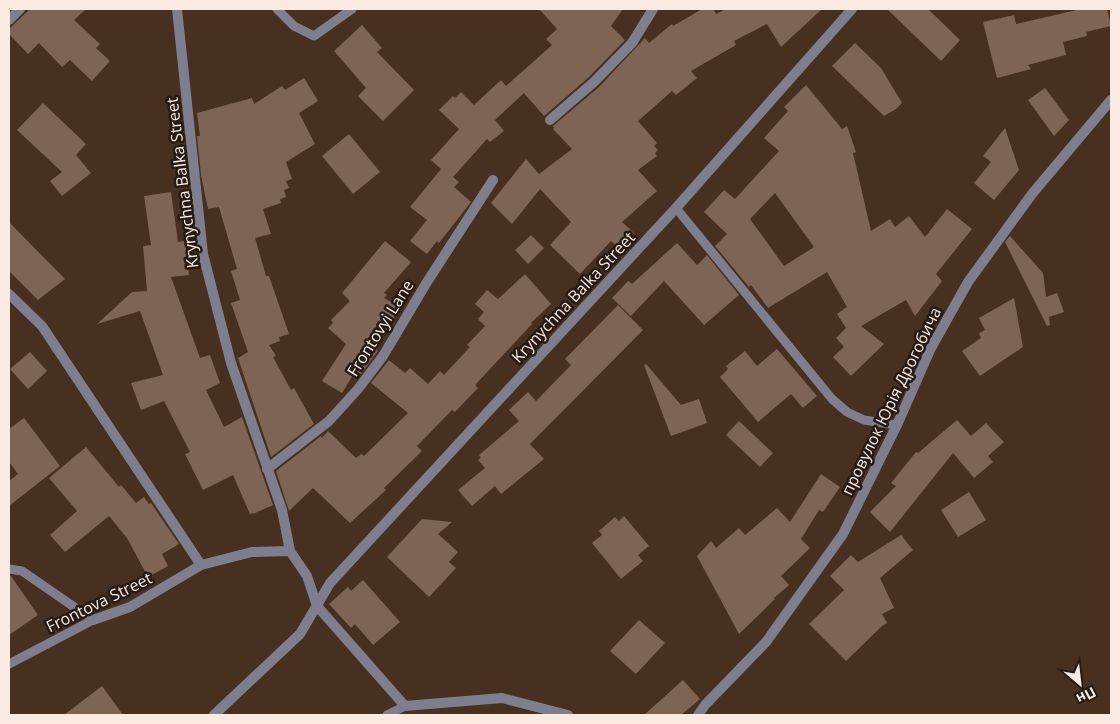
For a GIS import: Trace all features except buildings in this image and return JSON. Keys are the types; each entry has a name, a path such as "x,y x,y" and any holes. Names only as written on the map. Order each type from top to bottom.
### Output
{"street":[{"path":"9,20 20,9"},
{"name":"Krynychna Balka Street","path":"177,9 202,254 231,363 282,510 290,551 307,576 317,606 405,706"},
{"path":"550,120 594,82 632,43 653,9"},
{"name":"Krynychna Balka Street","path":"214,715 300,634 330,583 676,208 852,9"},
{"name":"провулок Юрія Дрогобича","path":"698,715 705,705 766,642 843,534 897,425 931,348 968,282 1032,194 1111,100"},
{"name":"Frontovyi Lane","path":"267,469 329,421 358,389 383,356 427,282 493,180"},
{"path":"9,294 42,326 202,565"},
{"name":"Frontova Street","path":"93,620 130,607 202,565 252,552 290,551"},
{"path":"405,706 502,698 568,715"}],"lane":[{"path":"277,9 294,26 314,36 352,9"},
{"path":"676,208 832,399 847,412 864,420 897,425"},
{"path":"9,569 22,571 93,620"},
{"name":"Frontova Street","path":"9,664 93,620"},
{"path":"387,715 405,706"}]}
